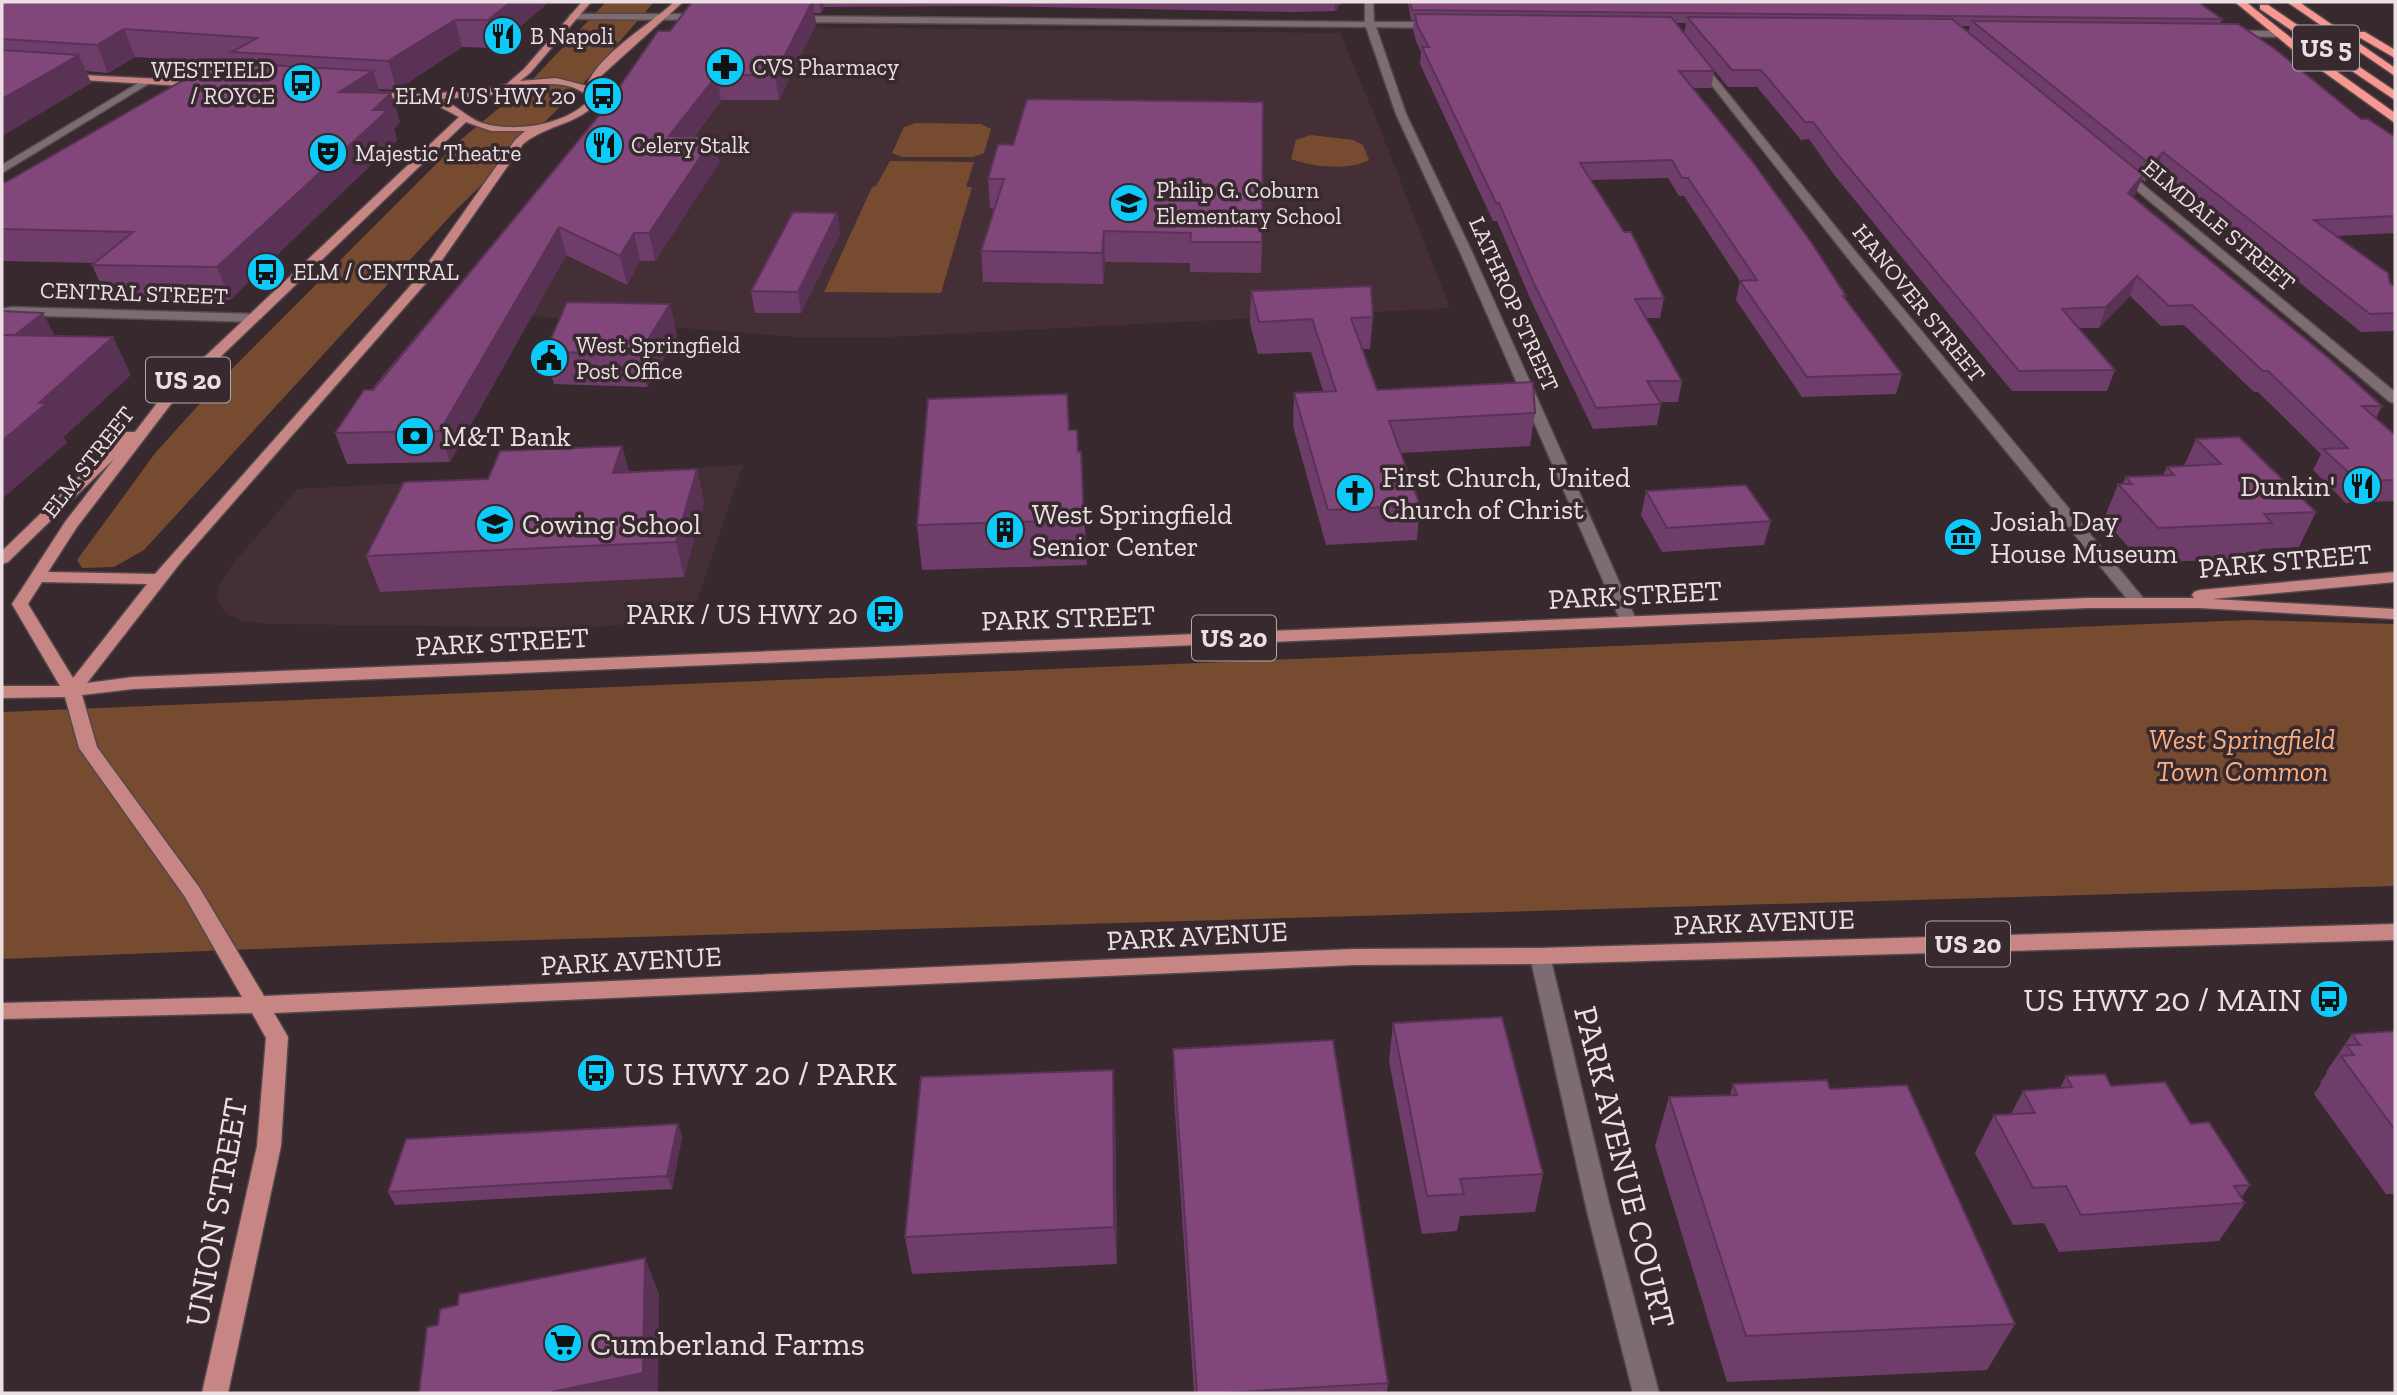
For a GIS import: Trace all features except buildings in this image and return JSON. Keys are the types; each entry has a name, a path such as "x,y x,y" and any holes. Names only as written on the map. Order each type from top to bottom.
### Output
{"highway":[{"path":"2240,2 2395,119"},
{"name":"US 5","path":"2256,2 2395,96"},
{"name":"US 5","path":"2292,2 2395,73"},
{"path":"2306,2 2395,55"}],"main road":[{"path":"499,88 523,74 587,2"},
{"path":"72,691 160,579 422,280 520,142 532,131 580,114 591,106 595,99 592,83 601,70 679,2"},
{"path":"54,75 209,84"},
{"path":"355,93 422,97 483,93 499,88 550,81 575,84 592,92"},
{"name":"ELM STREET","path":"259,1004 192,892 88,748 72,691 20,604 69,525 166,401 464,115 465,106 483,93"},
{"path":"422,97 444,102 480,125 498,128 550,124"},
{"path":"2,559 166,401"},
{"path":"35,577 160,579"},
{"name":"PARK STREET","path":"2,692 72,691 133,683 2138,602 2395,577"},
{"name":"PARK STREET","path":"2138,602 2395,614"},
{"name":"PARK AVENUE","path":"2,1011 259,1004 1354,957 1540,956 2395,932"},
{"name":"UNION STREET","path":"215,1393 269,1146 277,1037 259,1004"}],"street":[{"name":"LATHROP STREET","path":"1368,2 1370,24 1401,114 1483,288 1629,622"},
{"path":"574,16 716,17"},
{"path":"783,18 1440,25"},
{"path":"2219,33 2279,34"},
{"name":"HANOVER STREET","path":"1692,54 1852,254 2138,602"},
{"path":"2,170 148,81"},
{"name":"ELMDALE STREET","path":"2107,160 2395,399"},
{"name":"CENTRAL STREET","path":"5,309 255,318"},
{"name":"PARK AVENUE COURT","path":"1540,956 1599,1211 1646,1393"}],"shaded area":[{"name":"Philip G. Coburn Elementary School","path":"683,26 1340,33 1450,308 889,337 797,337 442,309"},
{"name":"Cowing School","path":"743,465 691,618 586,628 268,624 243,621 229,615 220,606 217,595 221,581 236,560 298,489"}],"green space":[{"path":"606,2 654,2 581,86 454,212 144,550 114,567 82,568 77,560 156,452 223,378 458,142 530,82"},
{"path":"916,123 981,124 991,129 984,153 973,157 902,157 892,153 904,127"},
{"path":"1311,135 1353,140 1363,145 1369,160 1351,166 1330,167 1291,159 1296,140"},
{"path":"890,161 974,162 966,187 972,187 941,293 824,292 872,187 876,186"},
{"name":"West Springfield Town Common","path":"2248,620 2395,624 2395,886 360,945 2,959 2,712"}],"place":[{"name":"B Napoli","path":"503,36"},
{"name":"CVS Pharmacy","path":"725,67"},
{"name":"WESTFIELD / ROYCE","path":"302,83"},
{"name":"ELM / US HWY 20","path":"603,96"},
{"name":"Celery Stalk","path":"604,145"},
{"name":"Majestic Theatre","path":"328,153"},
{"name":"Philip G. Coburn Elementary School","path":"1129,203"},
{"name":"ELM / CENTRAL","path":"266,272"},
{"name":"West Springfield Post Office","path":"549,358"},
{"name":"M&T Bank","path":"415,436"},
{"name":"Dunkin'","path":"2362,486"},
{"name":"First Church, United Church of Christ","path":"1355,493"},
{"name":"Cowing School","path":"495,524"},
{"name":"West Springfield Senior Center","path":"1005,530"},
{"name":"Josiah Day House Museum","path":"1963,537"},
{"name":"PARK / US HWY 20","path":"885,614"},
{"name":"US HWY 20 / MAIN","path":"2329,999"},
{"name":"US HWY 20 / PARK","path":"596,1073"},
{"name":"Cumberland Farms","path":"563,1343"}]}
